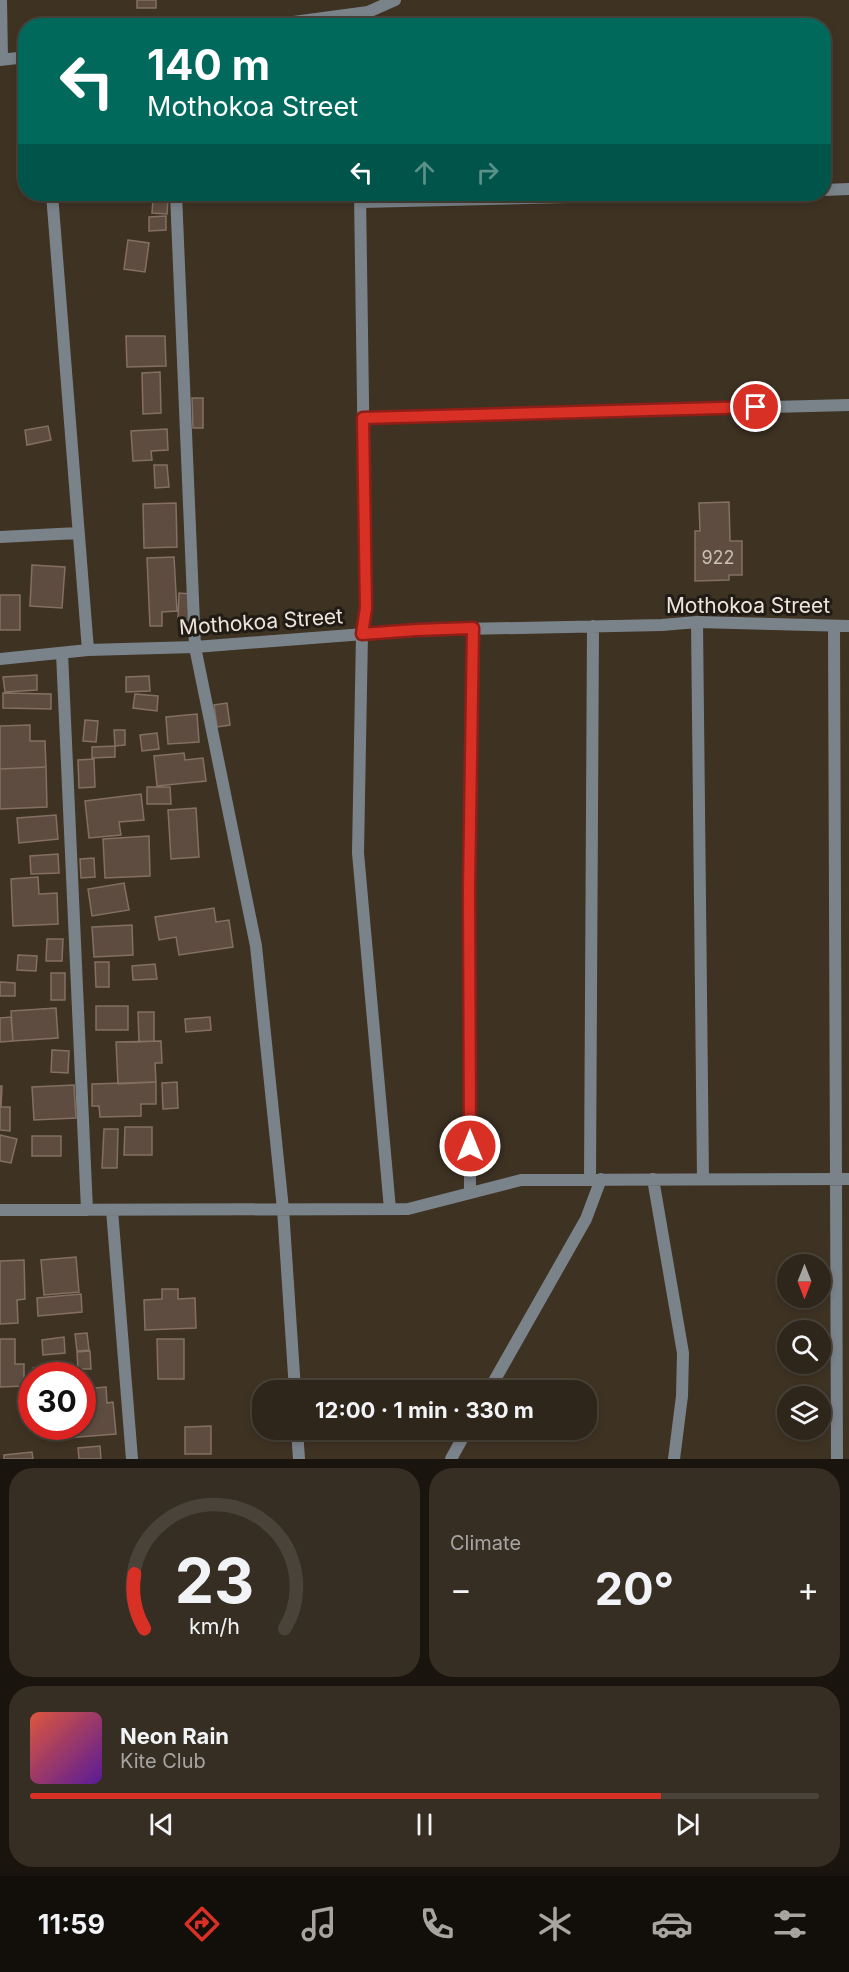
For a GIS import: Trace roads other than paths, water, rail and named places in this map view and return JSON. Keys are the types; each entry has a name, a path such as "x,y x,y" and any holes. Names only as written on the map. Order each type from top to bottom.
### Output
{"street":[{"path":"1,0 1,60 18,58"},
{"path":"323,18 368,12 395,0"},
{"path":"366,18 368,12"},
{"path":"831,190 849,189"},
{"path":"53,201 88,650"},
{"path":"176,201 195,647 256,946 283,1209 294,1380"},
{"path":"361,201 366,608 362,634 358,853 390,1209"},
{"path":"363,418 849,405"},
{"path":"0,537 78,533"},
{"path":"697,622 704,1179"},
{"name":"Mothokoa Street","path":"0,659 88,650 195,647 416,630 662,625 697,622 849,626"},
{"path":"495,1380 586,1219 595,1179 593,626"},
{"path":"834,626 837,1459"},
{"path":"470,1193 469,888 473,628"},
{"path":"62,653 87,1210"},
{"path":"653,1179 683,1353 682,1396 674,1459"},
{"path":"0,1210 408,1209 521,1180 849,1179"},
{"path":"112,1210 132,1459"},
{"path":"298,1440 299,1459"},
{"path":"451,1459 461,1440"}]}
